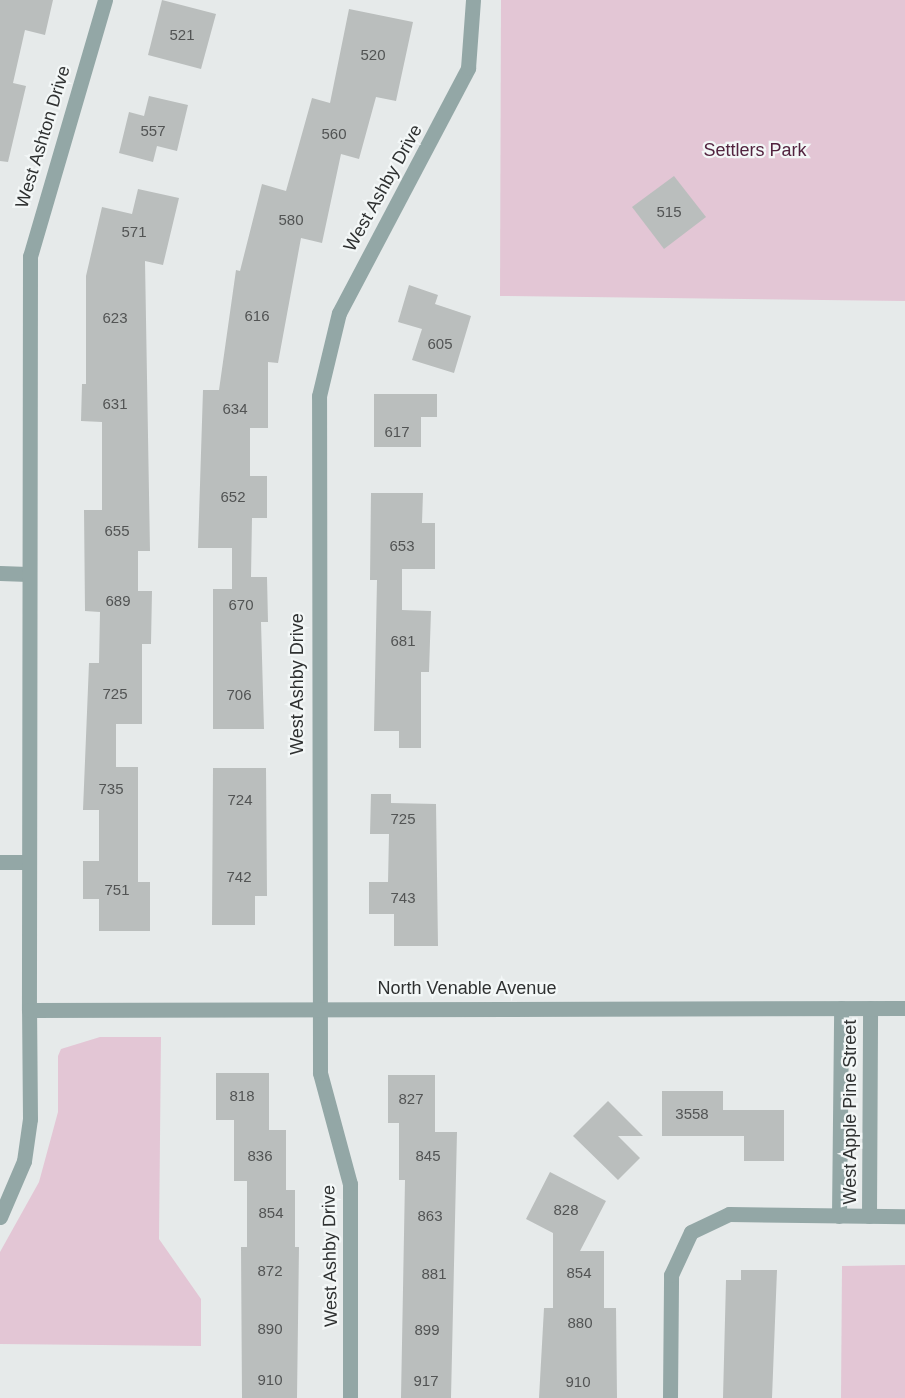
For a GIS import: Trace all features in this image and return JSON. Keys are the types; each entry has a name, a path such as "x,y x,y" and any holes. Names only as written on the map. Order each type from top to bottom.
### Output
{"street":[{"name":"West Ashton Drive","path":"0,1217 24,1161 30,1119 28,574 30,256 105,0"},
{"name":"West Ashby Drive","path":"350,1398 350,1184 324,1096 319,1007 319,396 339,313 468,68 473,0"},
{"path":"0,573 28,574"},
{"path":"0,862 28,862"},
{"name":"North Venable Avenue","path":"29,1010 319,1007 905,1008"},
{"name":"West Apple Pine Street","path":"839,1216 841,1008"},
{"name":"West Apple Pine Street","path":"868,1216 870,1008"},
{"path":"670,1398 671,1275 691,1232 729,1214 905,1216"}],"green space":[{"name":"Settlers Park","path":"501,0 905,0 905,301 500,296"},
{"path":"100,1037 161,1037 159,1239 201,1299 201,1346 0,1344 0,1252 39,1182 58,1112 58,1056 61,1049"},
{"path":"905,1265 905,1398 841,1398 842,1266"}],"building":[{"path":"0,0 53,0 45,35 25,30 13,83 26,86 8,162 0,161"},
{"path":"162,0 216,14 201,69 148,55"},
{"path":"349,9 413,22 396,101 376,97 359,159 341,154 322,243 301,238 278,363 268,362 268,428 250,428 250,476 267,476 267,518 252,518 251,577 267,577 268,622 261,622 264,729 213,729 213,589 232,589 232,548 198,548 203,390 219,390 236,270 240,271 262,184 286,191 312,98 330,103"},
{"path":"149,96 188,105 177,151 157,146 153,162 119,153 129,112 144,116"},
{"path":"674,176 706,217 664,249 632,207"},
{"path":"138,189 179,198 163,265 145,261 150,551 138,551 138,591 152,591 151,644 142,644 142,724 116,724 116,767 138,767 138,882 150,882 150,931 99,931 99,899 83,899 83,861 99,861 99,810 83,810 89,663 99,663 100,612 85,611 84,510 102,510 102,422 81,421 82,384 86,384 86,276 102,207 132,214"},
{"path":"409,285 438,295 435,304 471,316 454,373 412,360 422,329 398,322"},
{"path":"374,394 437,394 437,417 421,417 421,447 374,447"},
{"path":"371,493 423,493 422,523 435,523 435,569 402,569 402,610 431,611 429,672 421,672 421,748 399,748 399,731 374,731 377,580 370,580"},
{"path":"213,768 266,768 267,896 255,896 255,925 212,925"},
{"path":"371,794 391,794 391,803 436,804 438,946 394,946 394,914 369,914 369,882 388,882 389,834 370,834"},
{"path":"216,1073 269,1073 269,1130 286,1130 286,1190 295,1190 295,1247 299,1247 297,1398 242,1398 241,1247 247,1247 247,1181 234,1181 234,1120 216,1120"},
{"path":"388,1075 435,1075 435,1132 457,1132 451,1398 401,1398 405,1180 399,1180 399,1123 388,1123"},
{"path":"662,1091 723,1091 723,1110 784,1110 784,1161 744,1161 744,1136 662,1136"},
{"path":"608,1101 643,1136 618,1136 640,1158 618,1180 573,1136"},
{"path":"550,1172 606,1201 580,1251 604,1251 604,1308 616,1308 617,1398 539,1398 544,1308 553,1308 553,1233 526,1219"},
{"path":"741,1270 777,1270 772,1398 723,1398 726,1280 741,1280"}]}
